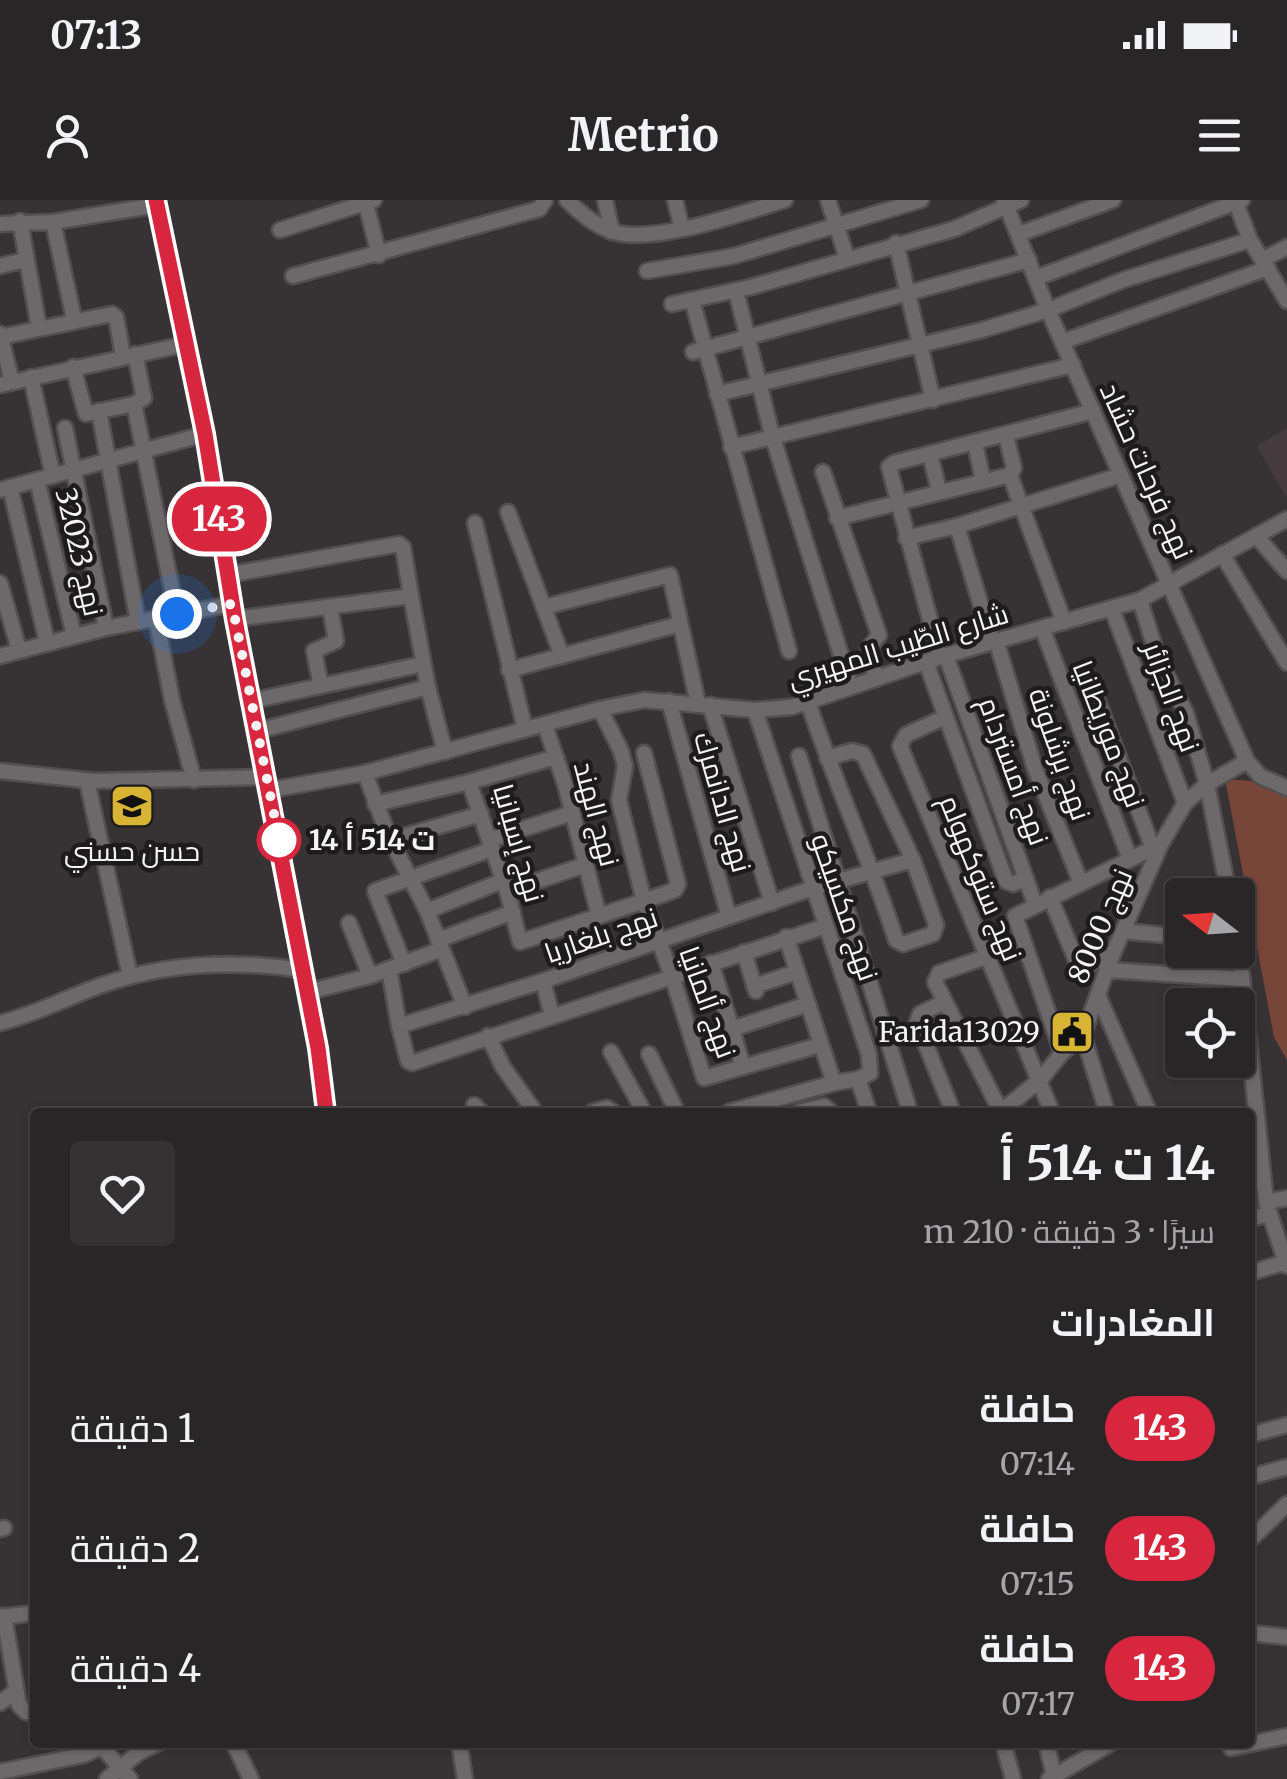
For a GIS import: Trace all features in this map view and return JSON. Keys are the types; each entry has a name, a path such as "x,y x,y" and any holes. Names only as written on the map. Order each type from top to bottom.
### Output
{"street":[{"path":"293,276 540,210 544,200"},
{"path":"567,200 612,232 633,234 682,229 785,200"},
{"path":"605,200 612,232"},
{"path":"675,200 682,229"},
{"path":"828,200 847,258"},
{"path":"647,272 718,260 921,200"},
{"path":"1019,234 1113,200"},
{"path":"280,230 368,201 378,254"},
{"path":"1036,278 1238,201 1250,240 1286,297"},
{"path":"0,224 53,222 157,202 205,434 233,612 308,992 325,1108"},
{"path":"672,304 736,291 954,229 1011,202"},
{"name":"نهج فرحات حشاد","path":"1011,202 1048,310 1247,760"},
{"path":"20,222 39,328"},
{"path":"53,222 74,320"},
{"path":"717,394 1048,310 1124,280 1250,240"},
{"path":"896,244 933,400"},
{"path":"1062,342 1265,264 1287,247"},
{"path":"0,266 25,260"},
{"path":"698,350 1029,260"},
{"path":"736,291 757,384 851,688"},
{"path":"692,300 698,350 717,394 790,651"},
{"path":"73,366 84,412 134,404 144,398 129,355 116,317 109,313 0,336 6,383 32,381 73,366 129,355 186,344"},
{"path":"731,447 1072,365"},
{"path":"32,381 53,476"},
{"path":"134,404 177,614"},
{"path":"99,411 138,622"},
{"path":"1026,878 1013,884 1006,881 946,717 937,658 889,467 1093,411"},
{"path":"65,428 106,628"},
{"path":"47,642 4,485 53,476 205,434"},
{"path":"837,518 1010,475 1014,468 1006,436"},
{"path":"975,443 983,482"},
{"path":"930,454 939,491"},
{"path":"823,472 879,635 869,648 876,679"},
{"path":"1010,475 1064,622"},
{"path":"906,538 1121,475"},
{"name":"نهج 32023","path":"37,480 74,636"},
{"path":"508,512 562,656"},
{"name":"شارع الطّيب المهيري","path":"0,771 87,780 268,784 365,773 644,700 780,709 937,658 1140,600 1287,519"},
{"path":"476,523 526,730"},
{"name":"نهج برشلونة","path":"957,526 1035,769 1080,883"},
{"path":"1256,536 1287,572"},
{"path":"227,575 399,544 403,547 422,664 444,752"},
{"path":"1222,554 1287,661"},
{"path":"544,607 671,577 680,624 704,705 772,903"},
{"path":"0,583 19,650"},
{"path":"0,656 177,614 330,607 410,596"},
{"path":"1140,600 1160,663 1186,713 1225,878"},
{"path":"320,686 315,649 336,641 330,607"},
{"name":"نهج الجزائر","path":"1112,609 1184,803"},
{"path":"156,618 172,700 194,780"},
{"path":"510,670 680,624"},
{"name":"نهج موريطانيا","path":"1042,628 1130,859"},
{"name":"نهج أمستردام","path":"937,658 1035,904"},
{"path":"251,701 422,664"},
{"path":"1062,1052 1016,914 1157,847 1092,686"},
{"path":"257,730 428,687"},
{"name":"نهج الدانمرك","path":"669,701 729,917"},
{"path":"808,702 827,758 874,872 896,940 903,944 933,934 936,929 912,860 863,754 852,751 827,758"},
{"name":"نهج ألمانيا","path":"600,709 622,752 625,766 619,800 644,901 704,1078 820,1045"},
{"name":"نهج مكسيكو","path":"755,710 872,1068 867,1077 858,1079 868,1108"},
{"name":"نهج ستوكهولم","path":"946,717 906,735 900,746 1050,1108"},
{"name":"نهج الهند","path":"545,725 599,916"},
{"path":"599,916 674,890 678,884 644,752"},
{"path":"799,756 909,1108"},
{"name":"نهج إسبانيا","path":"556,757 470,782 520,942 599,916"},
{"path":"1247,760 1260,776 1287,788"},
{"name":"نهج 8000","path":"1083,1035 1157,847 1184,803 1206,784 1247,760"},
{"path":"365,773 391,840 427,910 465,1007"},
{"path":"87,780 130,976"},
{"path":"375,804 470,782"},
{"path":"572,813 374,894 396,967 399,1026 412,1064 826,926"},
{"path":"391,840 481,814"},
{"name":"نهج بلغاريا","path":"399,1026 813,888 912,860"},
{"path":"427,910 585,865"},
{"path":"1050,898 1082,967 1110,963 1242,979"},
{"path":"308,992 396,967 513,912"},
{"path":"349,924 370,976"},
{"path":"1124,931 1165,936"},
{"path":"786,937 834,1083"},
{"path":"744,952 755,989 797,972"},
{"path":"986,957 936,976 935,982 998,1108"},
{"path":"711,963 743,1067"},
{"path":"0,1023 130,976 208,964 302,970"},
{"path":"1241,968 1268,1208 1287,1264 1255,1272"},
{"path":"543,981 552,1016"},
{"path":"1098,995 1146,1108"},
{"path":"944,1002 920,1014 916,1023 951,1108"},
{"path":"732,1028 808,1004"},
{"path":"1005,1108 1040,1080 1062,1052 1083,1035 1107,1108"},
{"path":"488,1036 503,1067 532,1108"},
{"path":"611,1052 642,1108"},
{"path":"649,1054 675,1108"},
{"path":"743,1108 858,1079"},
{"path":"1255,1217 1287,1198"},
{"path":"1255,1433 1287,1425"},
{"path":"1255,1476 1287,1467"},
{"path":"1255,1535 1287,1504"},
{"path":"30,1614 2,1617 20,1705 30,1713"},
{"path":"1255,1634 1287,1637"},
{"path":"0,1703 16,1691"},
{"path":"1255,1743 1287,1736"},
{"path":"0,1772 100,1748"},
{"path":"109,1748 121,1777"},
{"path":"121,1777 134,1748"},
{"path":"236,1748 251,1779"},
{"path":"460,1748 464,1779"},
{"path":"1005,1748 1013,1779"},
{"path":"1047,1748 1052,1778 1103,1748"}],"shaded area":[{"path":"1287,428 1287,499 1257,446"},
{"path":"1225,779 1250,781 1287,795 1287,1060 1274,1037 1255,937 1255,878 1244,878"}],"bus line":[{"name":"143","path":"156,200 205,434 235,620 308,992 326,1108"}],"place":[{"name":"حسن حسني","path":"132,806"},
{"name":"14 ت 514 أ","path":"279,840"},
{"name":"Farida13029","path":"1072,1032"}],"route":[{"path":"177,614 232,604 280,844 279,840"}]}
